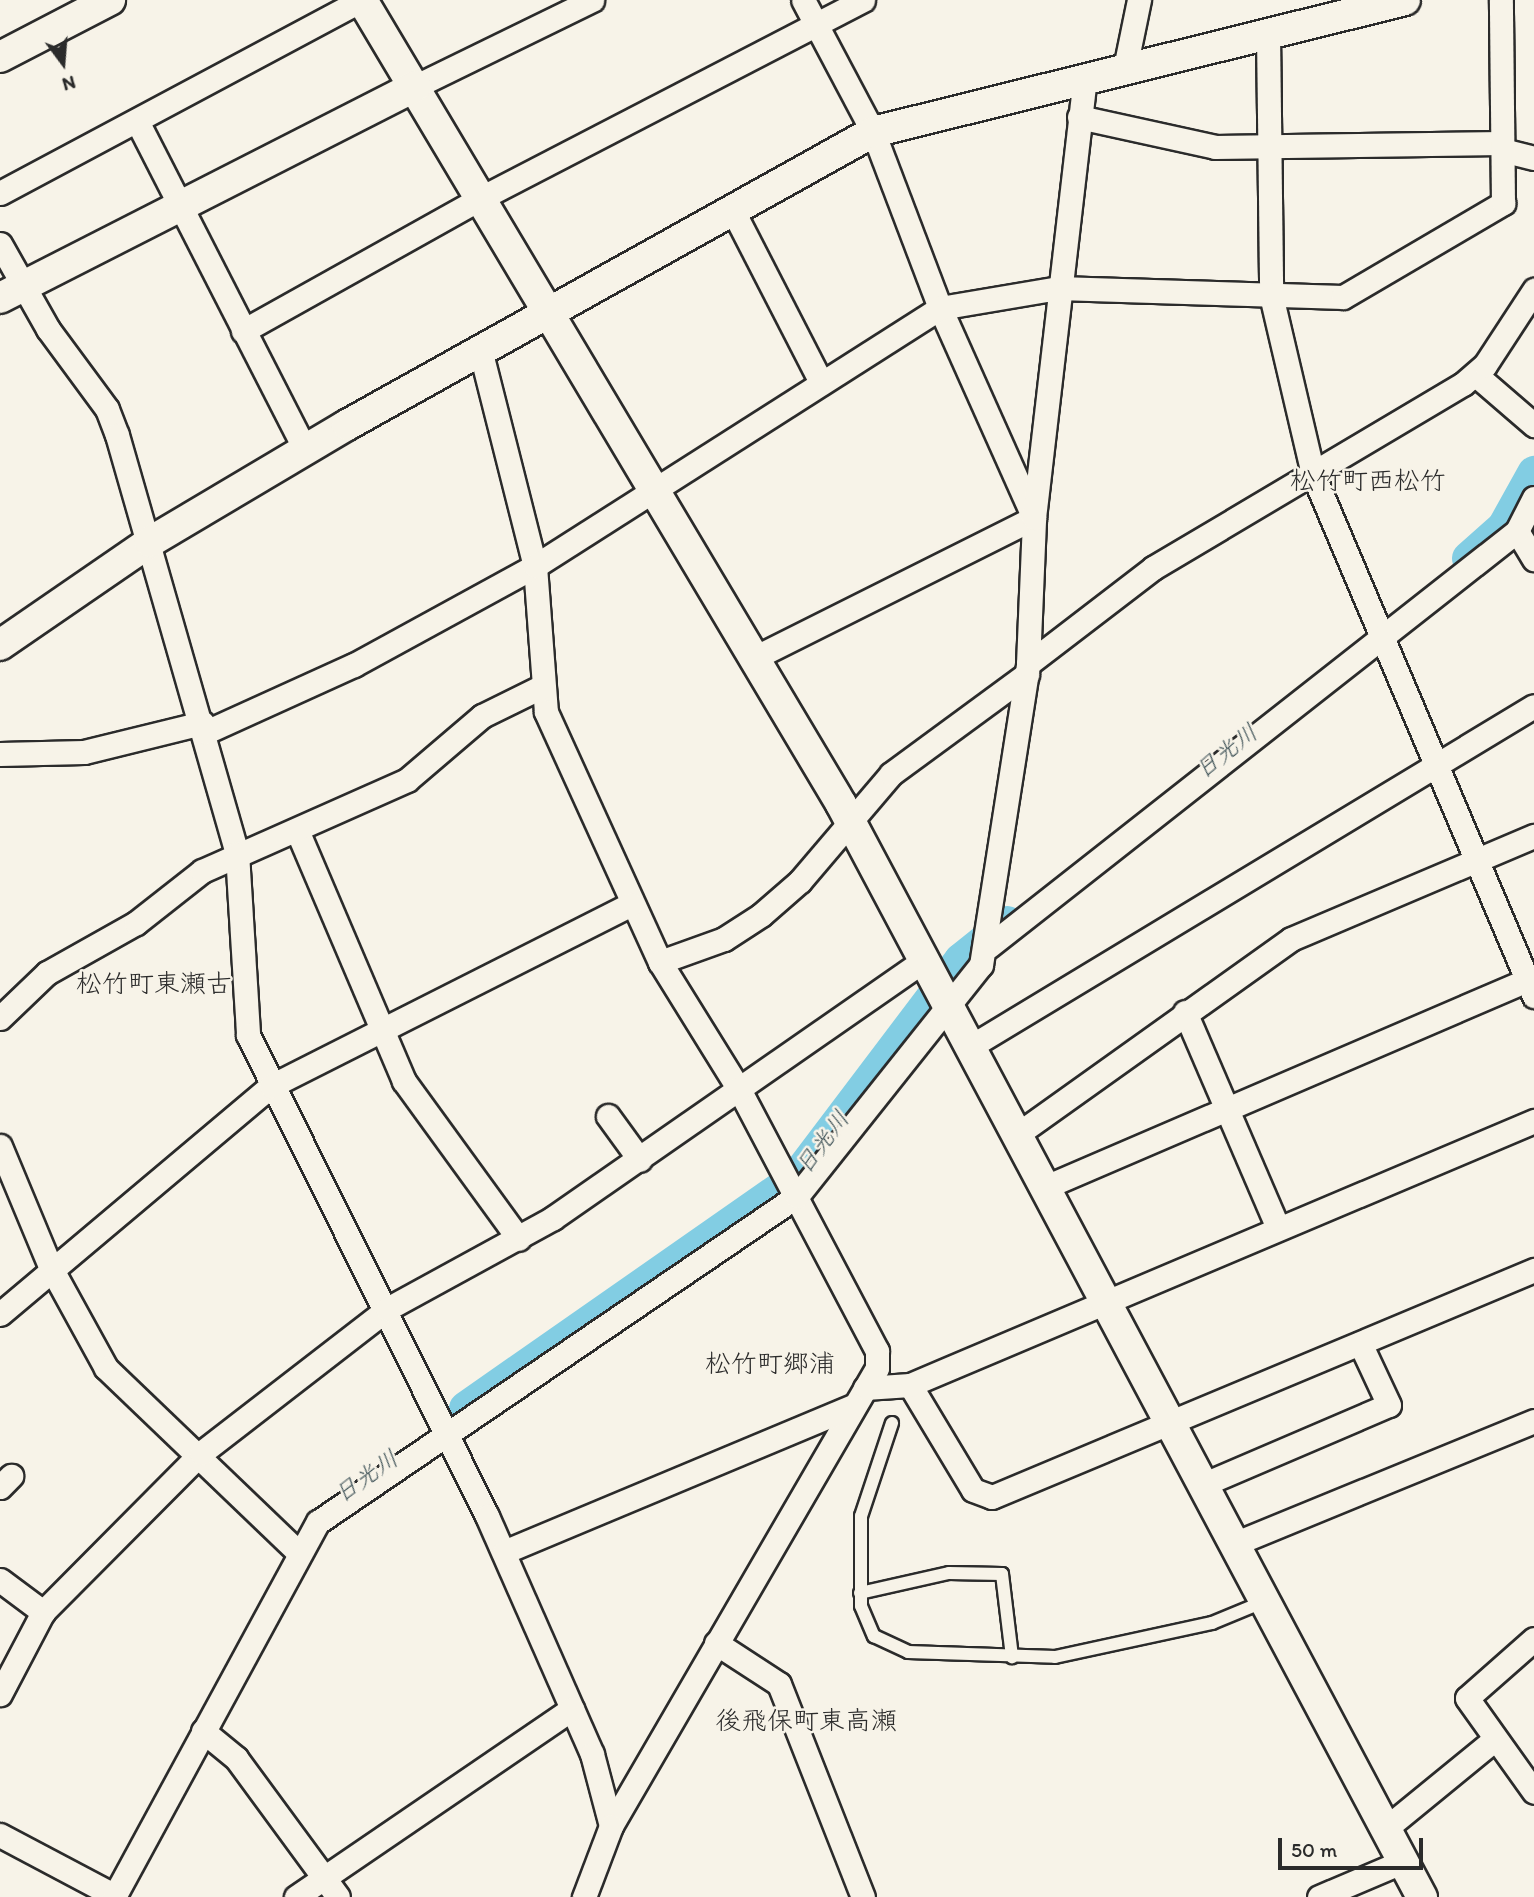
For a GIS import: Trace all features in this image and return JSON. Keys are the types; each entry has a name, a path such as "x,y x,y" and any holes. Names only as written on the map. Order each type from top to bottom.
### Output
{"street":[{"path":"0,57 110,0"},
{"path":"0,193 138,123 362,0 655,485 849,819 940,997 1423,1897"},
{"path":"12,292 416,86 592,0"},
{"path":"803,0 873,132 940,308 1034,518"},
{"path":"243,331 483,197 863,0"},
{"path":"1125,68 1139,0"},
{"path":"0,645 150,542 305,450 550,309 873,132 1084,77 1405,0"},
{"path":"0,754 84,752 204,728 354,665 535,566 655,485 820,380 940,308 1058,288 1343,297 1503,203 1501,0"},
{"path":"1043,1188 1532,984 1313,474 1271,295 1268,33"},
{"path":"0,1835 110,1894 203,1731 293,1549 325,1515 444,1426 792,1188 940,997 973,981 989,941 1028,669 1034,518 1084,77"},
{"path":"1079,117 1200,145 1502,147 1534,159"},
{"path":"138,123 305,450"},
{"path":"732,209 820,380"},
{"path":"0,244 12,292 107,409 150,542 237,853 248,1035 271,1086 387,1309 504,1552 572,1709 611,1826"},
{"path":"660,962 724,939 761,915 800,881 849,819 891,774 1028,669 1153,568 1476,375 1534,290"},
{"path":"480,349 535,566 541,687 631,904 660,962 740,1091 877,1352 877,1368 611,1826 584,1897"},
{"path":"1476,375 1534,425"},
{"path":"989,941 1380,632 1517,531 1534,498"},
{"path":"756,657 1034,518"},
{"path":"1517,531 1534,559"},
{"path":"0,1018 47,974 136,923 202,871 407,779 482,716 541,687"},
{"path":"968,1048 1534,706"},
{"path":"297,830 404,1081 519,1239"},
{"path":"1015,1136 1291,939 1534,836"},
{"path":"0,1314 50,1266 271,1086 631,904"},
{"path":"0,1694 43,1612 201,1453 387,1309 519,1239 640,1160 922,962"},
{"path":"1185,1013 1278,1228"},
{"path":"608,1116 640,1160"},
{"path":"504,1552 859,1397 910,1385 1534,1121"},
{"path":"0,1146 50,1266 106,1368 201,1453 293,1549"},
{"path":"910,1385 981,1496 1170,1423 1534,1270"},
{"path":"1202,1485 1389,1405 1360,1343"},
{"path":"1234,1544 1534,1421"},
{"path":"0,1580 43,1612"},
{"path":"1534,1639 1467,1698 1534,1792"},
{"path":"716,1643 779,1684 863,1897"},
{"path":"296,1897 330,1889 572,1709"},
{"path":"203,1731 236,1758 330,1889"},
{"path":"1385,1829 1495,1739"},
{"path":"1319,1897 1404,1861"}],"lane":[{"path":"892,1423 860,1516 860,1593 874,1636 908,1652 1055,1657 1138,1641 1263,1602"},
{"path":"860,1593 949,1573 1002,1574 1012,1657"}],"waterway":[{"name":"日光川","path":"1469,558 1504,527 1534,473"},
{"name":"日光川","path":"466,1408 796,1178 961,960 1007,923"}],"district":[{"name":"松竹町西松竹","path":"1368,481"},
{"name":"松竹町東瀬古","path":"154,984"},
{"name":"松竹町郷浦","path":"770,1364"},
{"name":"後飛保町東高瀬","path":"806,1721"}]}
